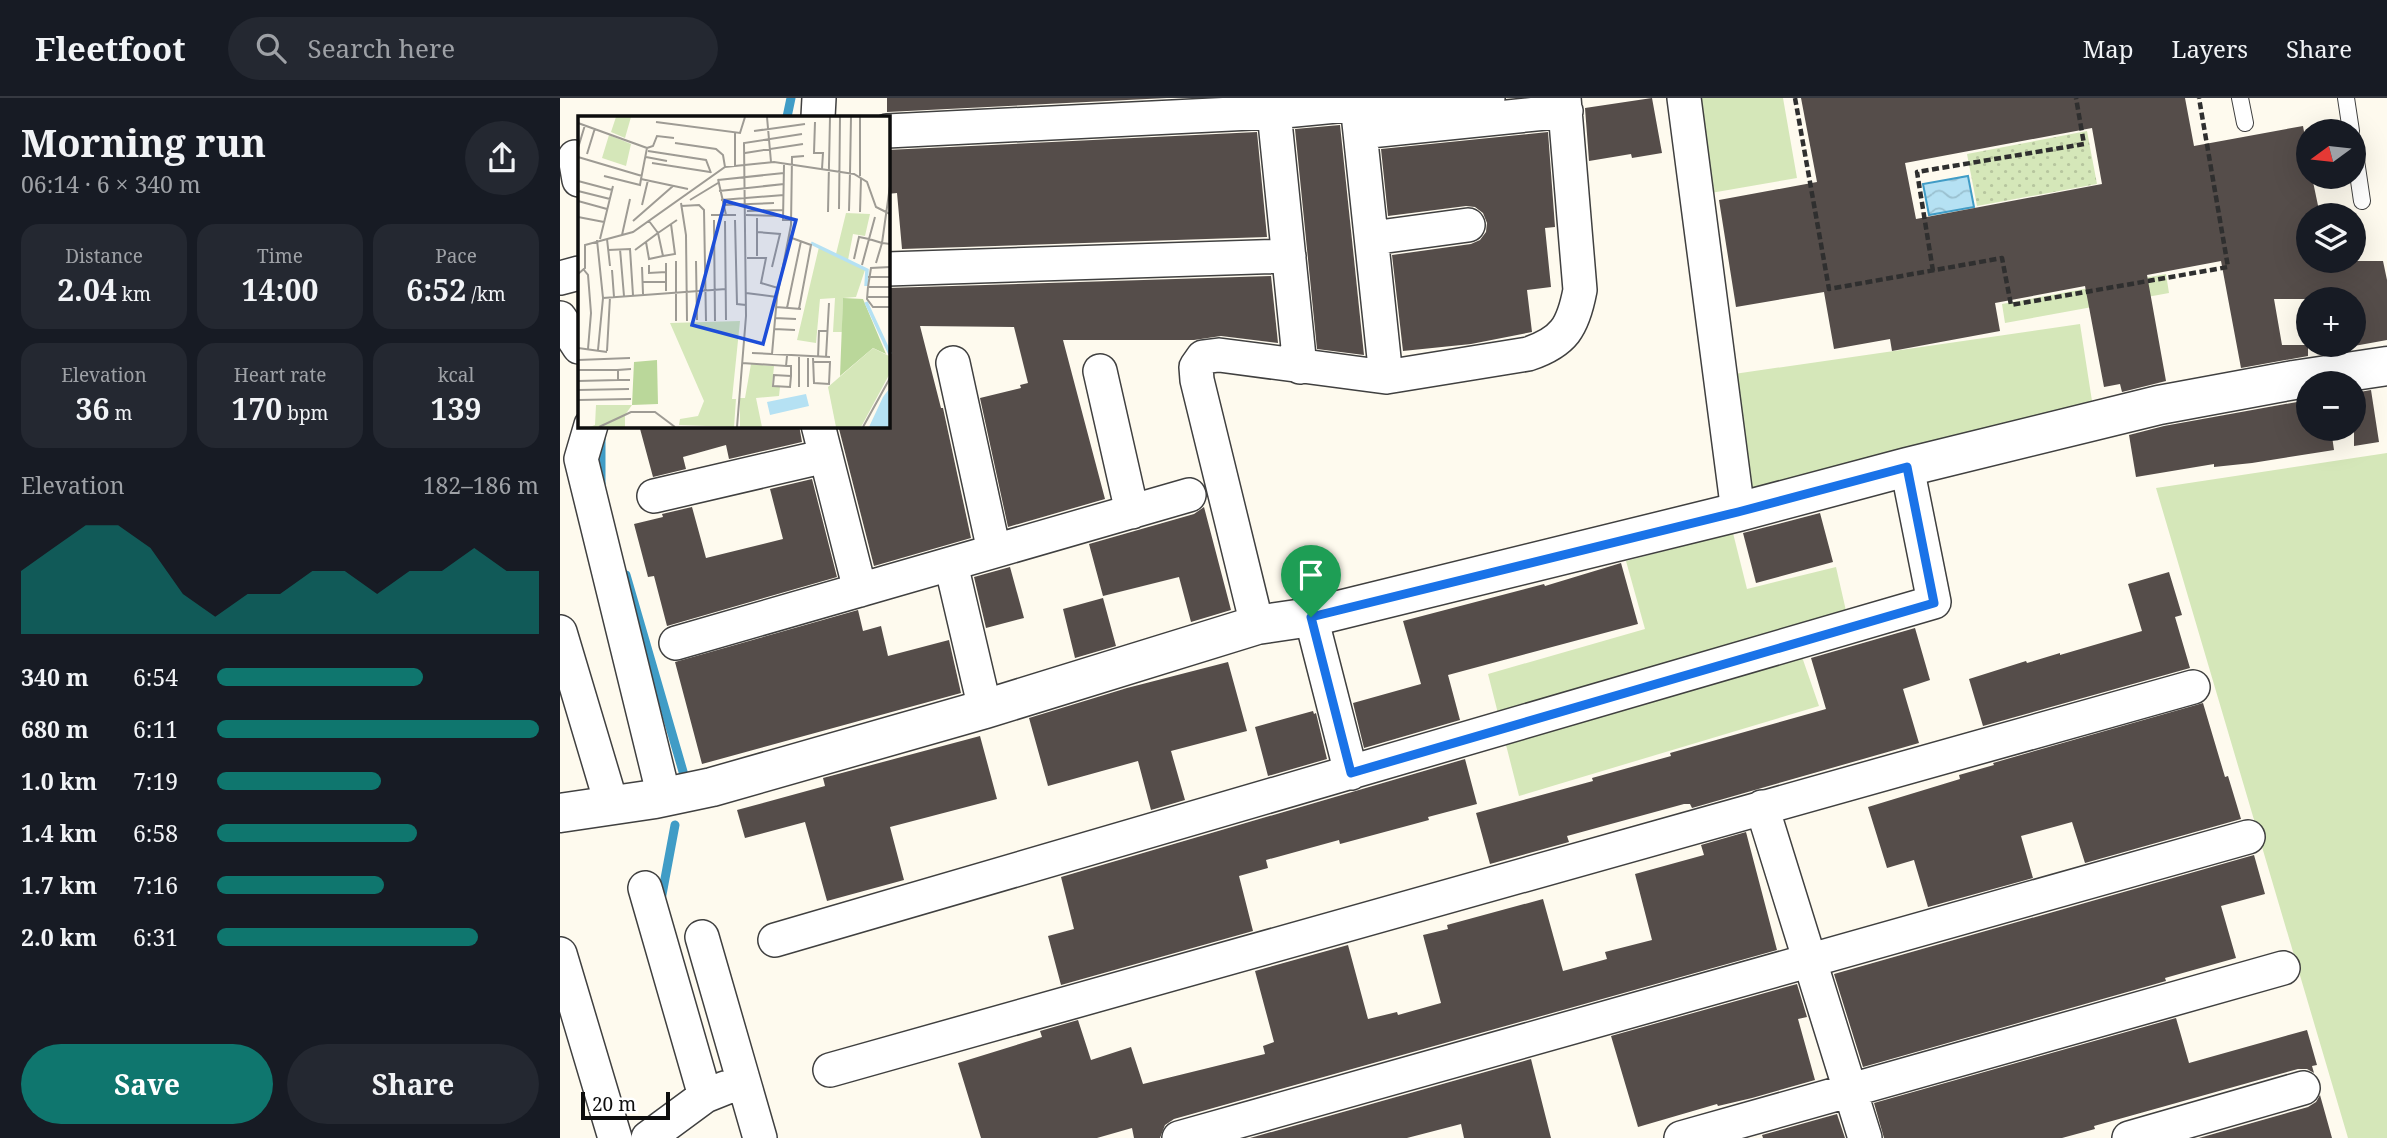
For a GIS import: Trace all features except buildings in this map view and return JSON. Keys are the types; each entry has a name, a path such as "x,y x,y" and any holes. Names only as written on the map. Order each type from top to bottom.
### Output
{"street":[{"path":"818,116 819,98"},
{"path":"1358,118 1488,98"},
{"path":"1684,98 1738,512"},
{"path":"889,131 1274,113 1358,118 1565,105 1580,290 1576,315 1564,334 1548,347 1528,354 1386,377 1219,355 1203,357 1196,367 1258,625"},
{"path":"1274,113 1300,367"},
{"path":"1358,118 1386,377"},
{"path":"1372,238 1468,225"},
{"path":"889,269 1289,256"},
{"path":"560,278 578,274"},
{"path":"560,318 578,345"},
{"path":"953,363 994,551"},
{"path":"560,813 712,788 985,709 1258,625 1311,617 2159,405 2387,366"},
{"path":"1100,370 1132,512"},
{"path":"589,427 581,459 664,797"},
{"path":"654,496 821,441 860,590"},
{"path":"775,940 1934,603 1907,467"},
{"path":"676,643 1189,495"},
{"path":"951,564 985,709"},
{"path":"1311,617 1351,773"},
{"path":"560,632 611,806"},
{"path":"830,1070 2193,687"},
{"path":"1762,807 1865,1138"},
{"path":"1179,1138 2248,838"},
{"path":"645,888 705,1096"},
{"path":"702,937 760,1138"},
{"path":"560,954 615,1138"},
{"path":"1681,1138 2283,968"},
{"path":"648,1138 705,1096 743,1081"},
{"path":"2129,1138 2304,1088"}],"lane":[{"path":"2240,98 2245,123"},
{"path":"2346,98 2349,119"},
{"path":"2360,189 2362,201"}],"path":[{"path":"1795,98 1829,289 2002,258 2011,305 2228,267 2199,98"},
{"path":"1933,271 1917,172 2084,144 2076,98"}],"green space":[{"path":"1689,98 1783,98 1797,178 1705,194"},
{"path":"2087,131 2097,184 1977,206 1967,154"},
{"path":"2166,274 2169,293 2005,323 2002,304"},
{"path":"2080,324 2092,401 1747,497 1734,374"},
{"path":"2387,453 2387,1138 2348,1138 2156,488"},
{"path":"1733,533 1747,589 1836,567 1852,637 1801,654 1819,706 1519,796 1488,674 1645,629 1626,561"}],"water":[{"path":"1968,176 1974,207 1929,215 1923,184"}],"waterway":[{"path":"787,116 791,98"},
{"path":"601,438 601,484"},
{"path":"626,575 684,775"},
{"path":"661,900 675,825"}],"route":[{"path":"1907,467 1934,603 1351,773 1311,617 1738,512 1907,467"}]}
